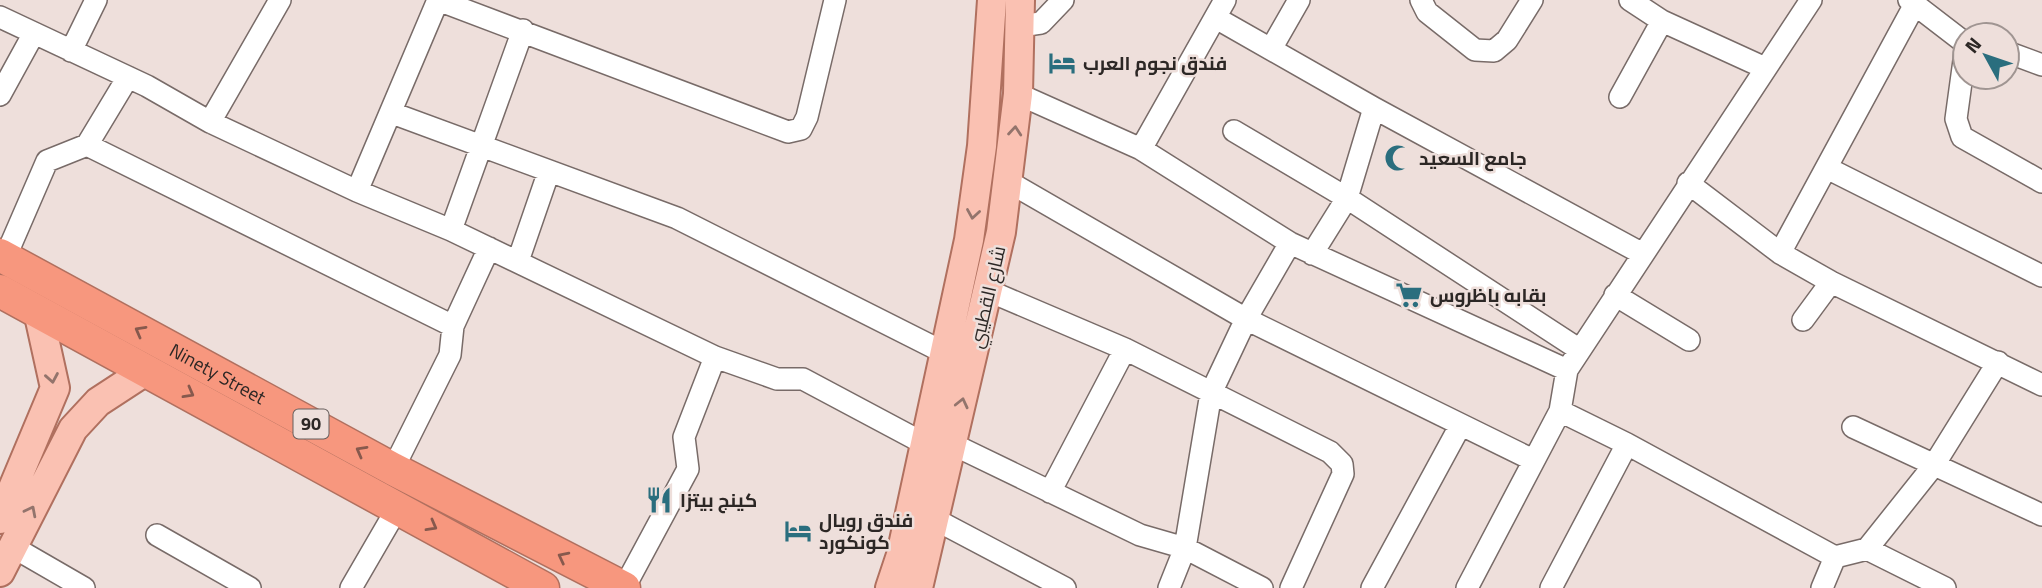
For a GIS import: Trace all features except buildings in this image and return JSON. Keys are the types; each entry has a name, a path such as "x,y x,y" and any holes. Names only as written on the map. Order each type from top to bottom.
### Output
{"highway":[{"name":"Ninety Street","path":"3,256 393,468 624,588"},
{"name":"Ninety Street","path":"0,290 543,588"}],"main road":[{"name":"شارع القطيبي","path":"939,444 945,354 977,186 992,0"},
{"name":"شارع القطيبي","path":"918,588 923,513 939,444 989,291 1009,183 1018,94 1020,13"},
{"path":"1,516 55,388 38,311"},
{"path":"6,560 73,429 98,402 147,370"},
{"name":"شارع القطيبي","path":"890,588 923,513"}],"street":[{"path":"71,51 96,0"},
{"path":"210,122 281,0"},
{"path":"357,191 438,0 788,132 801,129 807,117 835,0"},
{"path":"1270,49 1299,0"},
{"path":"1421,0 1427,12 1475,50 1494,51 1507,40 1532,0"},
{"path":"1630,0 1662,22 1765,68"},
{"path":"1467,588 1560,411 1567,370 1811,0"},
{"path":"1020,13 1041,23 1055,1"},
{"path":"1780,253 1912,3 1951,32"},
{"path":"1141,149 1221,9 1270,49 1642,253"},
{"path":"0,17 128,77 210,122 357,191 518,261 715,358 777,379 803,379 939,444 1140,534 1185,548 1262,588"},
{"path":"1620,97 1662,22"},
{"path":"451,230 523,30"},
{"path":"0,95 34,33"},
{"path":"2021,57 2042,65"},
{"path":"3,256 47,161 87,145 128,77"},
{"path":"1960,91 1956,119 1962,137 2042,183"},
{"path":"1018,94 1141,149 1290,243 1567,370"},
{"path":"1312,254 1347,198 1374,108"},
{"path":"392,113 677,218 945,354"},
{"path":"1234,131 1347,198 1580,350"},
{"path":"87,145 453,326"},
{"path":"1827,168 2042,276"},
{"path":"518,261 549,171"},
{"path":"1009,183 1246,319 1533,460"},
{"path":"1688,183 1780,253 1831,282 2042,384"},
{"path":"1169,588 1185,548 1211,393 1246,319 1290,243"},
{"path":"393,468 450,355 453,326 489,248"},
{"path":"1803,320 1831,282"},
{"path":"989,291 1125,349 1330,452 1342,464 1343,474 1291,588"},
{"path":"1615,295 1689,340"},
{"path":"1050,492 1125,349"},
{"path":"624,588 688,469 684,437 715,358"},
{"path":"1560,411 1627,444 1835,557 1867,549 1934,465 1998,362"},
{"path":"1372,588 1460,426"},
{"path":"1853,427 2042,515"},
{"path":"1551,588 1627,444"},
{"path":"351,588 398,507"},
{"path":"923,513 1065,588"},
{"path":"157,535 250,588"},
{"path":"1867,549 1945,588"},
{"path":"1822,588 1835,557"},
{"path":"6,560 84,588"}],"place":[{"name":"فندق نجوم العرب","path":"1062,63"},
{"name":"جامع السعيد","path":"1398,158"},
{"name":"بقابه باظروس","path":"1409,295"},
{"name":"كينج بيتزا","path":"659,500"},
{"name":"فندق رويال كونكورد","path":"798,531"}]}
